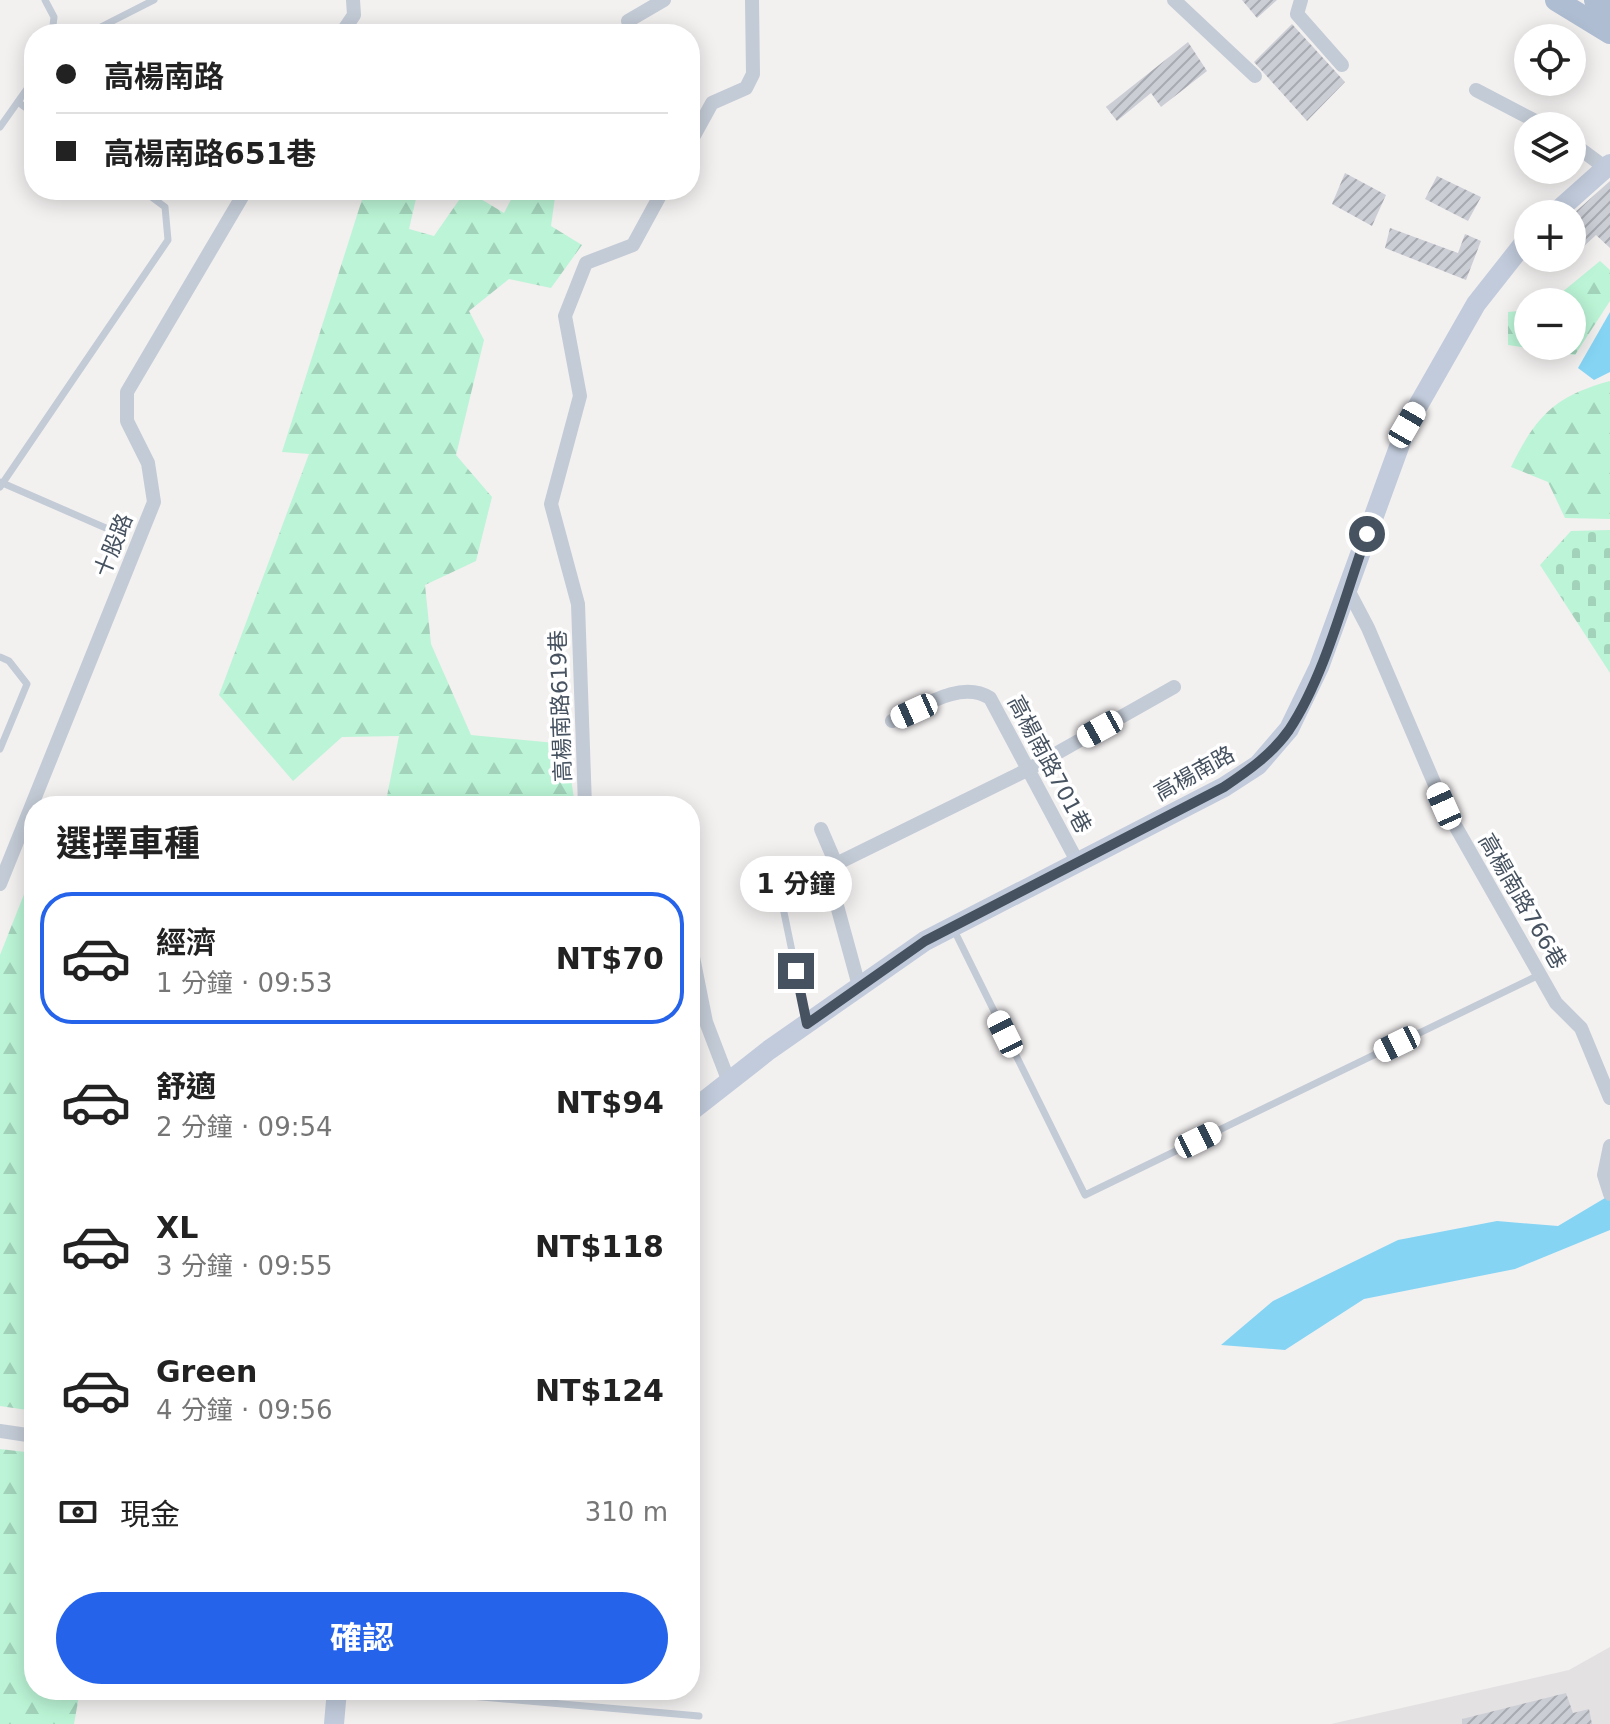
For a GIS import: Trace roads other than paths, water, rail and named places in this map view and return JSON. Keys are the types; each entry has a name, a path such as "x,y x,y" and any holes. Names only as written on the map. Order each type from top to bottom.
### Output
{"main road":[{"path":"1556,0 1610,33"},
{"path":"1595,0 1610,9"}],"street":[{"path":"348,24 354,15 353,0"},
{"path":"628,21 664,0"},
{"path":"700,125 712,103 746,88 753,74 752,0"},
{"path":"1174,0 1255,76"},
{"path":"1301,0 1297,14 1342,65"},
{"path":"1476,90 1518,112"},
{"path":"1570,200 1608,166 1586,152"},
{"name":"十股路","path":"35,796 154,502 148,463 127,421 127,392 240,200"},
{"name":"高楊南路619巷","path":"585,796 578,604 551,504 580,396 565,316 586,263 633,245 658,200"},
{"name":"高楊南路","path":"700,1104 859,986 952,926 1224,787 1258,765 1289,729 1319,667 1407,425 1476,304 1514,256"},
{"name":"高楊南路766巷","path":"1347,588 1381,656 1444,806 1556,1003 1581,1028 1610,1098"},
{"path":"836,864 1027,770 1174,687"},
{"name":"高楊南路701巷","path":"892,721 957,692 977,689 990,698 1077,861"},
{"name":"十股路","path":"0,884 24,824"},
{"path":"821,829 836,864 836,902 859,986"},
{"path":"700,992 706,1022 729,1082"},
{"path":"1610,1146 1604,1175 1610,1194"},
{"path":"0,1431 24,1435"},
{"path":"334,1724 336,1700"}],"lane":[{"path":"45,0 54,17 53,24"},
{"path":"107,24 154,0"},
{"path":"0,127 24,93"},
{"path":"18,102 24,106"},
{"path":"115,532 0,484 168,240 165,207 156,200"},
{"path":"0,657 9,661 27,684 0,749"},
{"path":"774,864 807,1024"},
{"path":"952,926 1085,1195 1539,975"},
{"path":"516,1700 699,1716"}],"water":[{"path":"1610,312 1610,372 1594,380 1578,368 1583,360 1586,360 1586,354"},
{"path":"1610,1195 1610,1230 1515,1269 1364,1299 1285,1350 1221,1345 1273,1301 1398,1240 1497,1221 1558,1226"}]}
